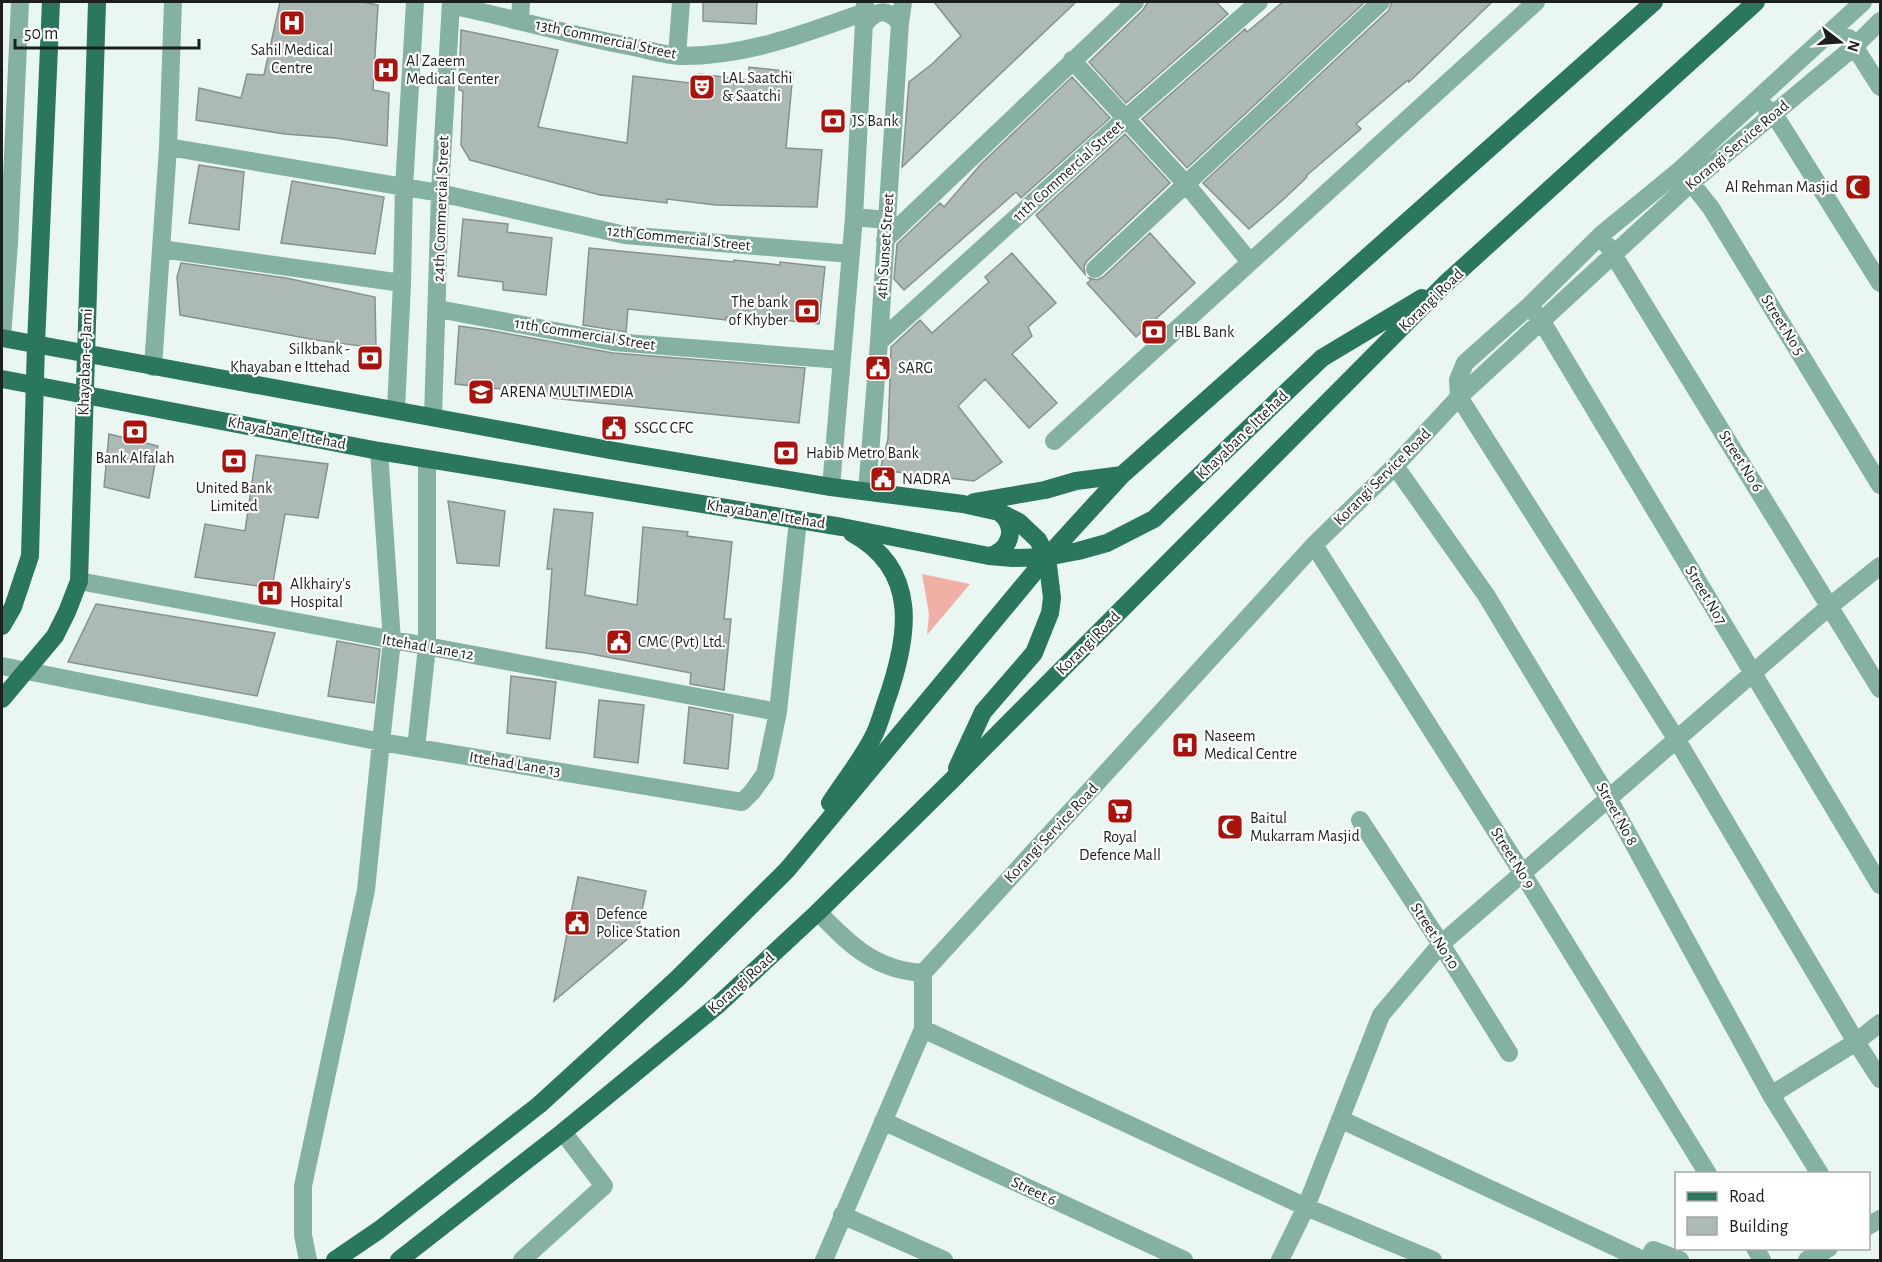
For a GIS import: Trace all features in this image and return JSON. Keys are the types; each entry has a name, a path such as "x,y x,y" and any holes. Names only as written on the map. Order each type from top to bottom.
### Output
{"main road":[{"path":"2,626 13,607 30,556 36,344 51,2"},
{"name":"Khayaban-e-Jami","path":"2,699 55,636 79,581 97,2"},
{"path":"335,1260 379,1230 539,1105 677,979 787,870 1047,557 1122,475 1654,2"},
{"name":"Korangi Road","path":"399,1260 563,1132 719,1004 818,912 951,781 1445,284 1756,2"},
{"name":"Khayaban e Ittehad","path":"2,379 379,451 842,527 989,556 1047,557 1107,543 1154,519 1322,358 1445,284"},
{"path":"2,338 615,451 831,487 963,504 999,512 1019,522 1038,540 1047,557 1052,598 1046,627 1034,653 983,712 951,781"},
{"path":"963,504 1045,490 1076,481 1122,475"},
{"path":"989,556 1002,550 1010,538 1009,522 999,512"},
{"path":"787,870 874,735 902,650 905,618 898,583 889,564 869,542 842,527"}],"street":[{"path":"2,338 7,164 20,2"},
{"path":"153,367 168,147 173,2"},
{"path":"396,410 404,187 415,2"},
{"path":"520,20 521,2"},
{"path":"677,56 681,2"},
{"name":"4th Sunset Street","path":"867,491 903,2"},
{"path":"885,240 1135,2"},
{"name":"11th Commercial Street","path":"879,342 1126,118 1259,2"},
{"path":"1095,268 1381,2"},
{"path":"1054,441 1536,2"},
{"path":"1535,313 1602,234 1686,176 1755,99 1863,2"},
{"name":"13th Commercial Street","path":"451,3 592,39 677,56 716,54 763,47 865,13 871,16 882,12 892,15 900,23"},
{"name":"24th Commercial Street","path":"433,417 440,193 451,3"},
{"name":"4th Sunset Street","path":"831,487 854,217 865,13"},
{"name":"Korangi Service Road","path":"923,973 1314,545 1395,466 1535,313 1613,255 1686,176 1774,114 1881,21"},
{"path":"1839,24 1881,87"},
{"path":"1072,60 1186,184 1250,262"},
{"path":"1755,99 1774,114 1881,283"},
{"path":"168,147 404,187"},
{"name":"Street No 5","path":"1686,176 1711,208 1881,484"},
{"name":"12th Commercial Street","path":"404,187 625,235 851,254"},
{"path":"854,217 888,220"},
{"name":"Street No 6","path":"1602,234 1881,688"},
{"path":"161,249 402,283"},
{"name":"11th Commercial Street","path":"438,309 614,342 841,360"},
{"name":"Street No7","path":"1535,313 1881,885"},
{"path":"1459,397 1677,740 1856,1042 1881,1079"},
{"path":"308,1260 303,1235 303,1186 366,890 392,640 379,451"},
{"path":"416,748 427,646 427,459"},
{"name":"Street No 8","path":"1395,466 1486,595 1609,799 1771,1095 1819,1172"},
{"name":"Ittehad Lane 13","path":"2,666 381,742 742,802 765,774 778,712 798,520"},
{"name":"Street No 9","path":"1314,545 1523,874 1707,1172"},
{"path":"1280,1260 1306,1207 1381,1015 1441,944 1830,606 1881,566"},
{"name":"Ittehad Lane 12","path":"79,581 778,712"},
{"name":"Street No 10","path":"1360,820 1509,1053"},
{"path":"818,912 844,939 867,957 903,972 923,973 923,1029 824,1260"},
{"path":"1771,1095 1856,1042 1881,1023"},
{"path":"923,1029 1306,1207 1433,1260"},
{"path":"1341,1119 1643,1260"},
{"name":"Street 6","path":"884,1121 1184,1260"},
{"path":"522,1260 604,1186 563,1132"},
{"path":"842,1215 944,1260"},
{"path":"1648,1260 1653,1250 1680,1260"},
{"path":"1808,1260 1826,1250"}],"shaded area":[{"path":"922,574 970,584 927,635 929,614"}],"building":[{"path":"280,2 363,2 378,5 373,90 389,93 387,146 335,138 285,134 196,120 199,88 241,98 247,74 264,75"},
{"path":"703,2 757,2 756,24 703,21"},
{"path":"934,2 1076,2 902,167 909,82 961,36"},
{"path":"1148,2 1216,2 1228,14 1126,103 1089,62 1143,10"},
{"path":"1283,2 1365,2 1187,168 1142,119 1245,29 1247,32"},
{"path":"1392,2 1492,2 1409,82 1408,80 1356,124 1361,129 1249,229 1203,183 1389,10"},
{"path":"461,30 558,50 538,127 627,143 633,76 698,84 699,74 748,80 749,67 793,72 786,148 822,150 817,207 716,205 667,199 667,203 600,195 470,160 461,145 463,91 459,90"},
{"path":"1072,77 1110,118 1021,198 1016,192 904,290 894,279 897,244 940,203 944,207 981,164"},
{"path":"1125,134 1170,183 1087,261 1084,266 1085,274 1036,215"},
{"path":"199,165 244,172 239,230 189,223"},
{"path":"292,181 384,197 375,254 281,243"},
{"path":"463,219 508,224 507,232 552,238 546,295 503,290 503,282 458,276"},
{"path":"1150,233 1195,283 1136,337 1087,283 1091,280 1089,278 1097,280 1103,277"},
{"path":"589,248 734,262 734,260 780,265 780,262 825,267 819,324 774,319 774,322 726,317 726,320 628,309 626,332 583,325"},
{"path":"1012,253 1056,303 1028,327 1032,336 1012,354 1057,403 1029,428 985,379 958,406 1002,462 974,481 880,470 888,439 891,347 920,320 932,333 989,282 985,277"},
{"path":"181,263 286,278 375,297 376,348 316,340 180,315 177,277"},
{"path":"459,326 613,353 805,368 799,423 570,400 527,395 527,392 455,384"},
{"path":"109,434 158,446 149,498 104,487"},
{"path":"256,455 328,464 318,518 285,514 272,588 195,577 205,524 245,531"},
{"path":"448,501 505,511 499,566 457,563"},
{"path":"554,509 593,513 585,595 637,605 643,527 688,532 687,536 732,542 724,619 731,619 724,690 690,684 691,673 586,653 546,648 552,569 547,569"},
{"path":"96,604 275,633 257,696 68,662"},
{"path":"337,641 380,649 374,703 328,696"},
{"path":"511,676 556,682 550,739 507,733"},
{"path":"599,700 644,705 638,763 594,757"},
{"path":"689,707 733,715 728,769 684,763"},
{"path":"578,877 646,891 638,930 554,1001"}],"place":[{"name":"Sahil Medical Centre","path":"292,23"},
{"name":"Al Zaeem Medical Center","path":"386,70"},
{"name":"LAL Saatchi & Saatchi","path":"702,87"},
{"name":"JS Bank","path":"833,121"},
{"name":"Al Rehman Masjid","path":"1858,187"},
{"name":"The bank of Khyber","path":"807,311"},
{"name":"HBL Bank","path":"1154,332"},
{"name":"Silkbank - Khayaban e Ittehad","path":"370,358"},
{"name":"SARG","path":"878,368"},
{"name":"ARENA MULTIMEDIA","path":"481,392"},
{"name":"SSGC CFC","path":"614,428"},
{"name":"Bank Alfalah","path":"135,432"},
{"name":"Habib Metro Bank","path":"786,453"},
{"name":"United Bank Limited","path":"234,461"},
{"name":"NADRA","path":"883,479"},
{"name":"Alkhairy's Hospital","path":"270,593"},
{"name":"CMC (Pvt) Ltd.","path":"619,642"},
{"name":"Naseem Medical Centre","path":"1185,745"},
{"name":"Royal Defence Mall","path":"1120,811"},
{"name":"Baitul Mukarram Masjid","path":"1230,827"},
{"name":"Defence Police Station","path":"577,923"}]}
